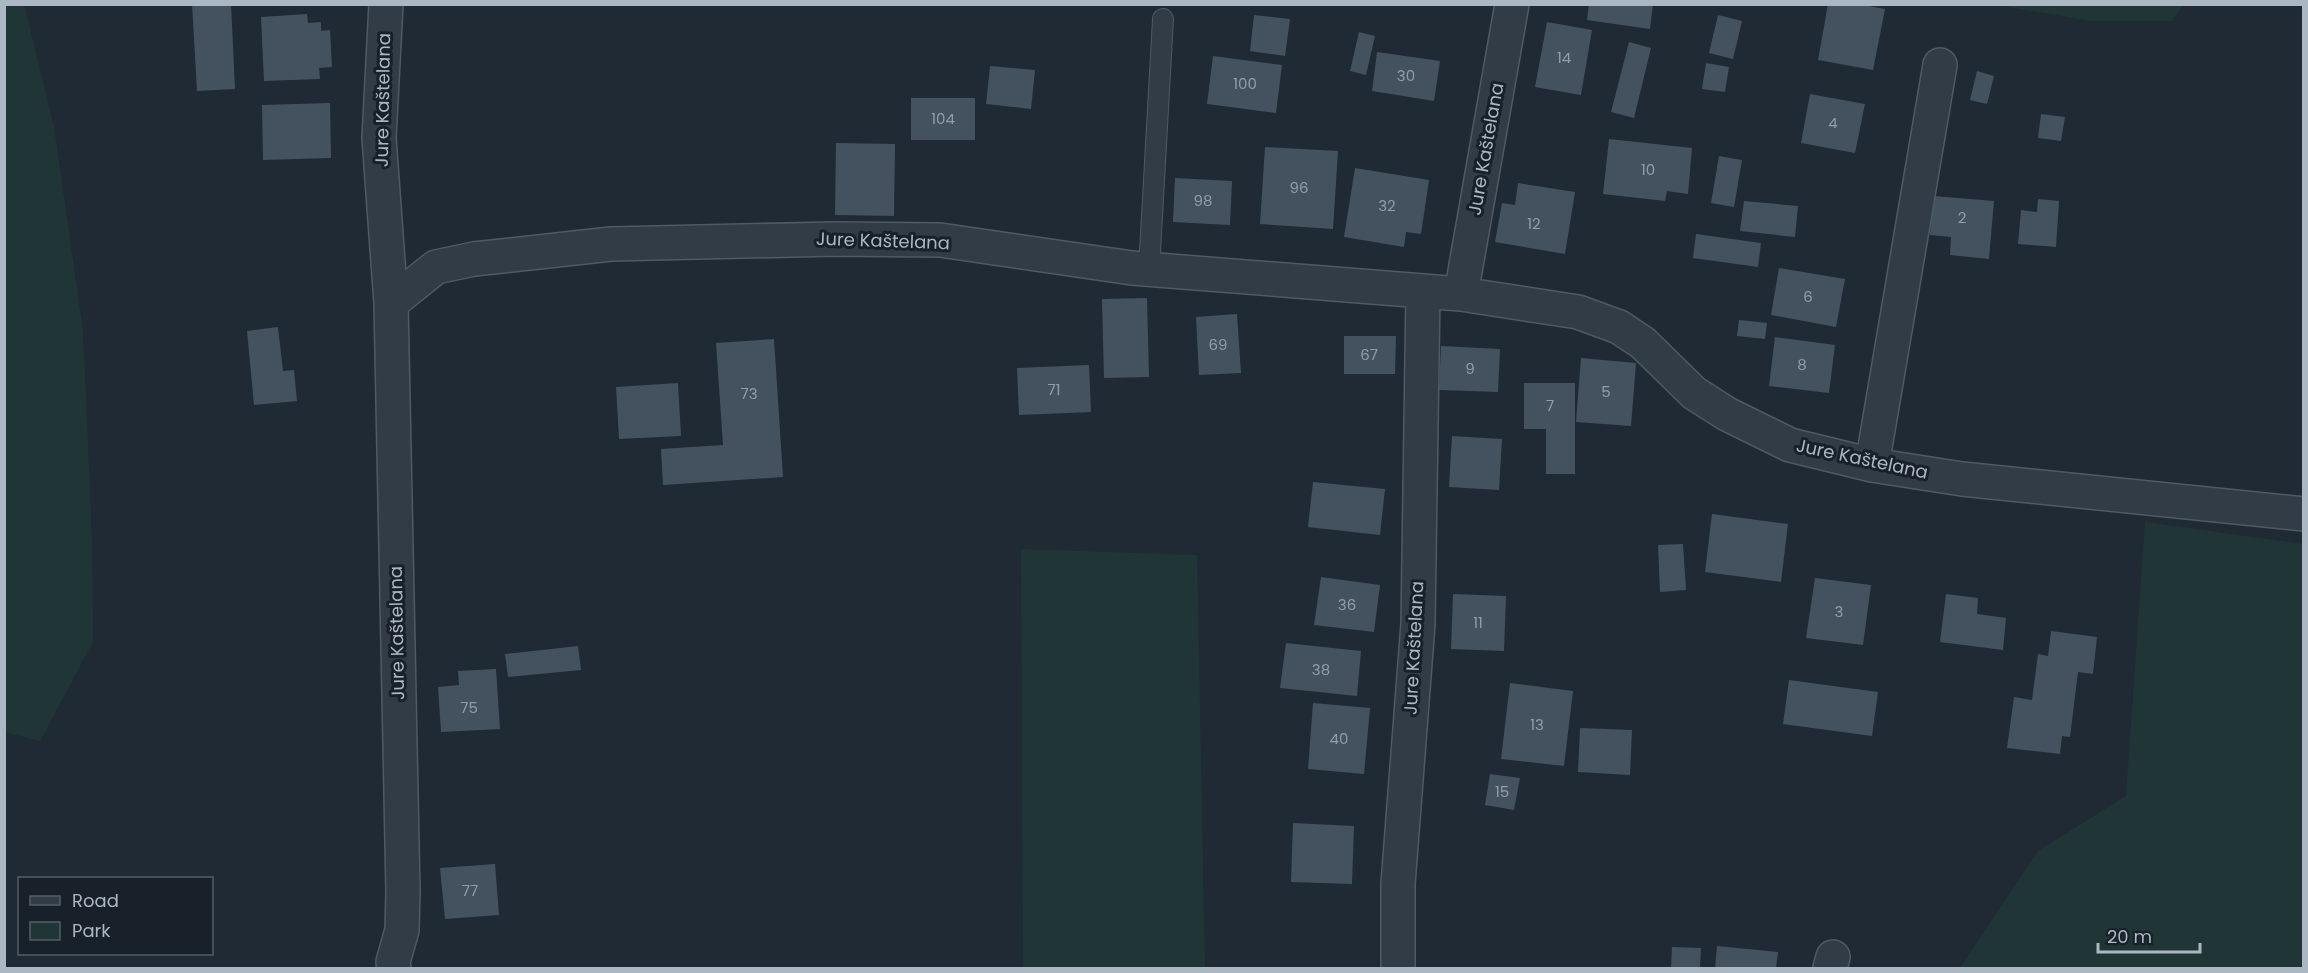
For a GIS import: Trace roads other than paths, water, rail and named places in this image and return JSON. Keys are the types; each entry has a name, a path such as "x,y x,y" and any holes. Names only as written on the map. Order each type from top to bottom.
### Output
{"street":[{"name":"Jure Kaštelana","path":"386,4 379,138 391,303 404,892 402,930 391,966"},
{"name":"Jure Kaštelana","path":"1461,294 1512,4"},
{"path":"1872,465 1940,65"},
{"path":"386,237 409,255 436,267"},
{"name":"Jure Kaštelana","path":"391,303 436,267 474,259 611,244 835,239 940,240 1149,270 1461,294 1598,318 1619,327 1643,343 1694,393 1727,414 1790,445 1872,465 1984,482 2304,514"},
{"name":"Jure Kaštelana","path":"1398,969 1398,884 1418,624 1423,291"}],"lane":[{"path":"1149,270 1163,19"}]}
